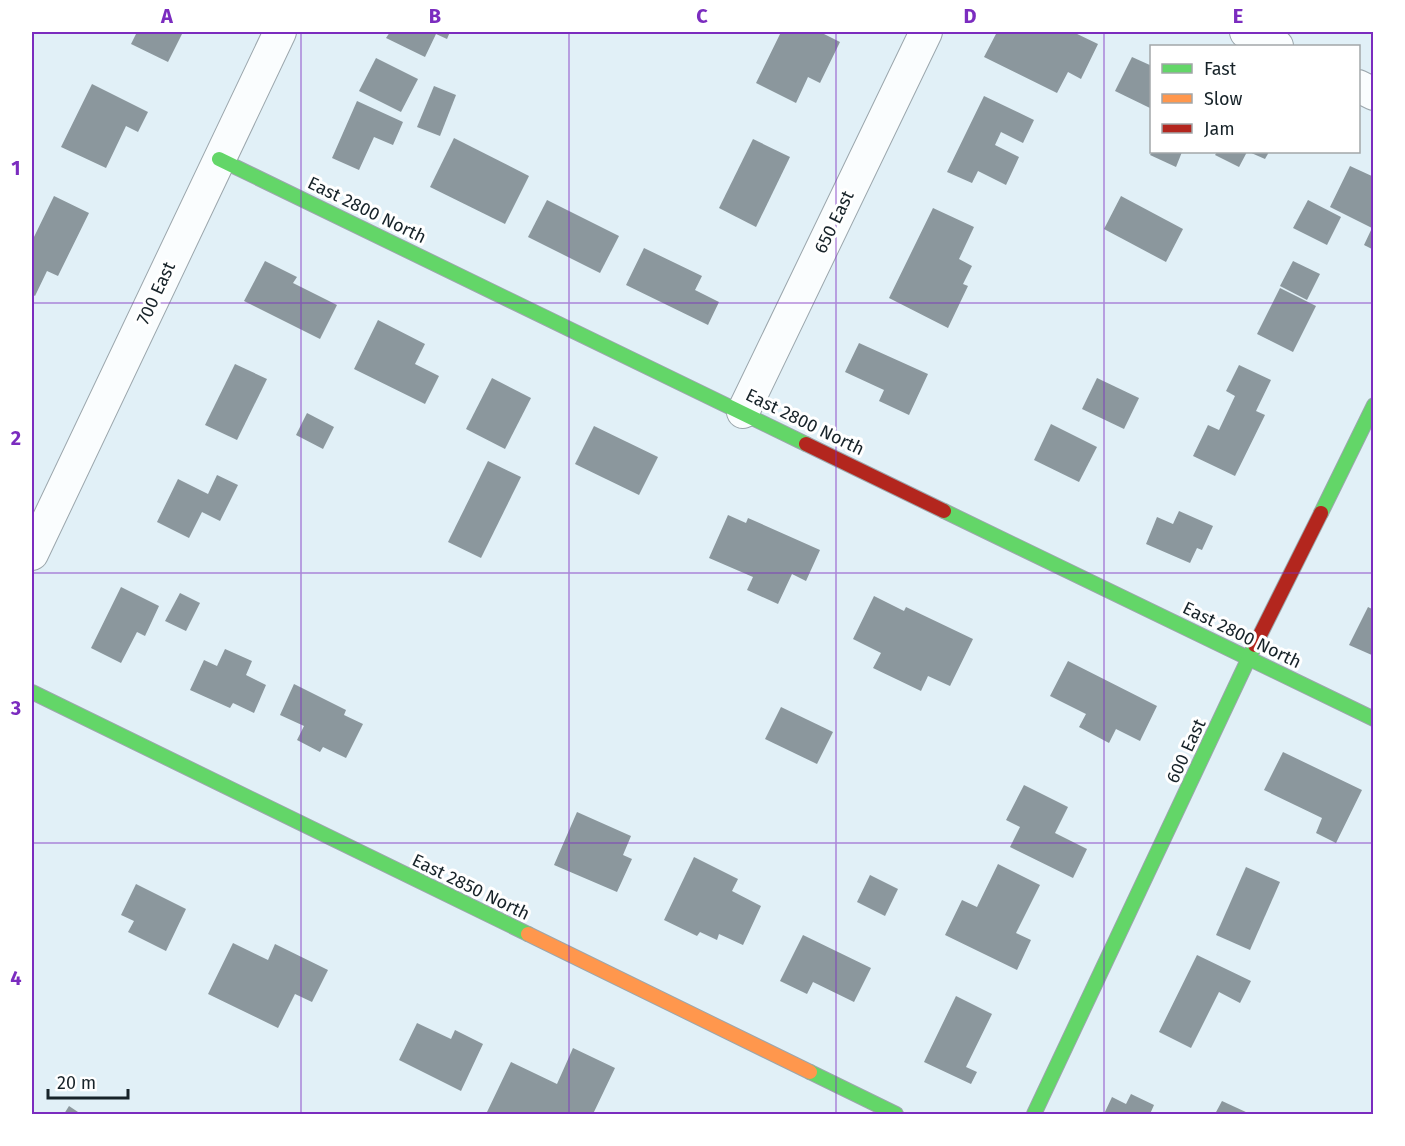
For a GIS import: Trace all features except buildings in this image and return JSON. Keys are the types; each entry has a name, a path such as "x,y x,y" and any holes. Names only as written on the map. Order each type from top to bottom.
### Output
{"street":[{"name":"700 East","path":"32,554 280,32"},
{"name":"650 East","path":"743,411 926,32"},
{"path":"1246,32 1275,45"},
{"path":"1360,87 1374,94"},
{"name":"East 2800 North","path":"219,159 743,411 1374,719"},
{"name":"600 East","path":"1034,1114 1250,658 1374,405"},
{"name":"East 2850 North","path":"32,692 896,1114"}],"traffic: fast":[{"path":"219,159 806,444"},
{"path":"1321,513 1374,405"},
{"path":"944,511 1374,719"},
{"path":"1034,1114 1255,645"},
{"path":"32,692 528,934"},
{"path":"810,1072 896,1114"}],"traffic: slow":[{"path":"528,934 810,1072"}],"traffic: jam":[{"path":"806,444 944,511"},
{"path":"1255,645 1321,513"}]}
